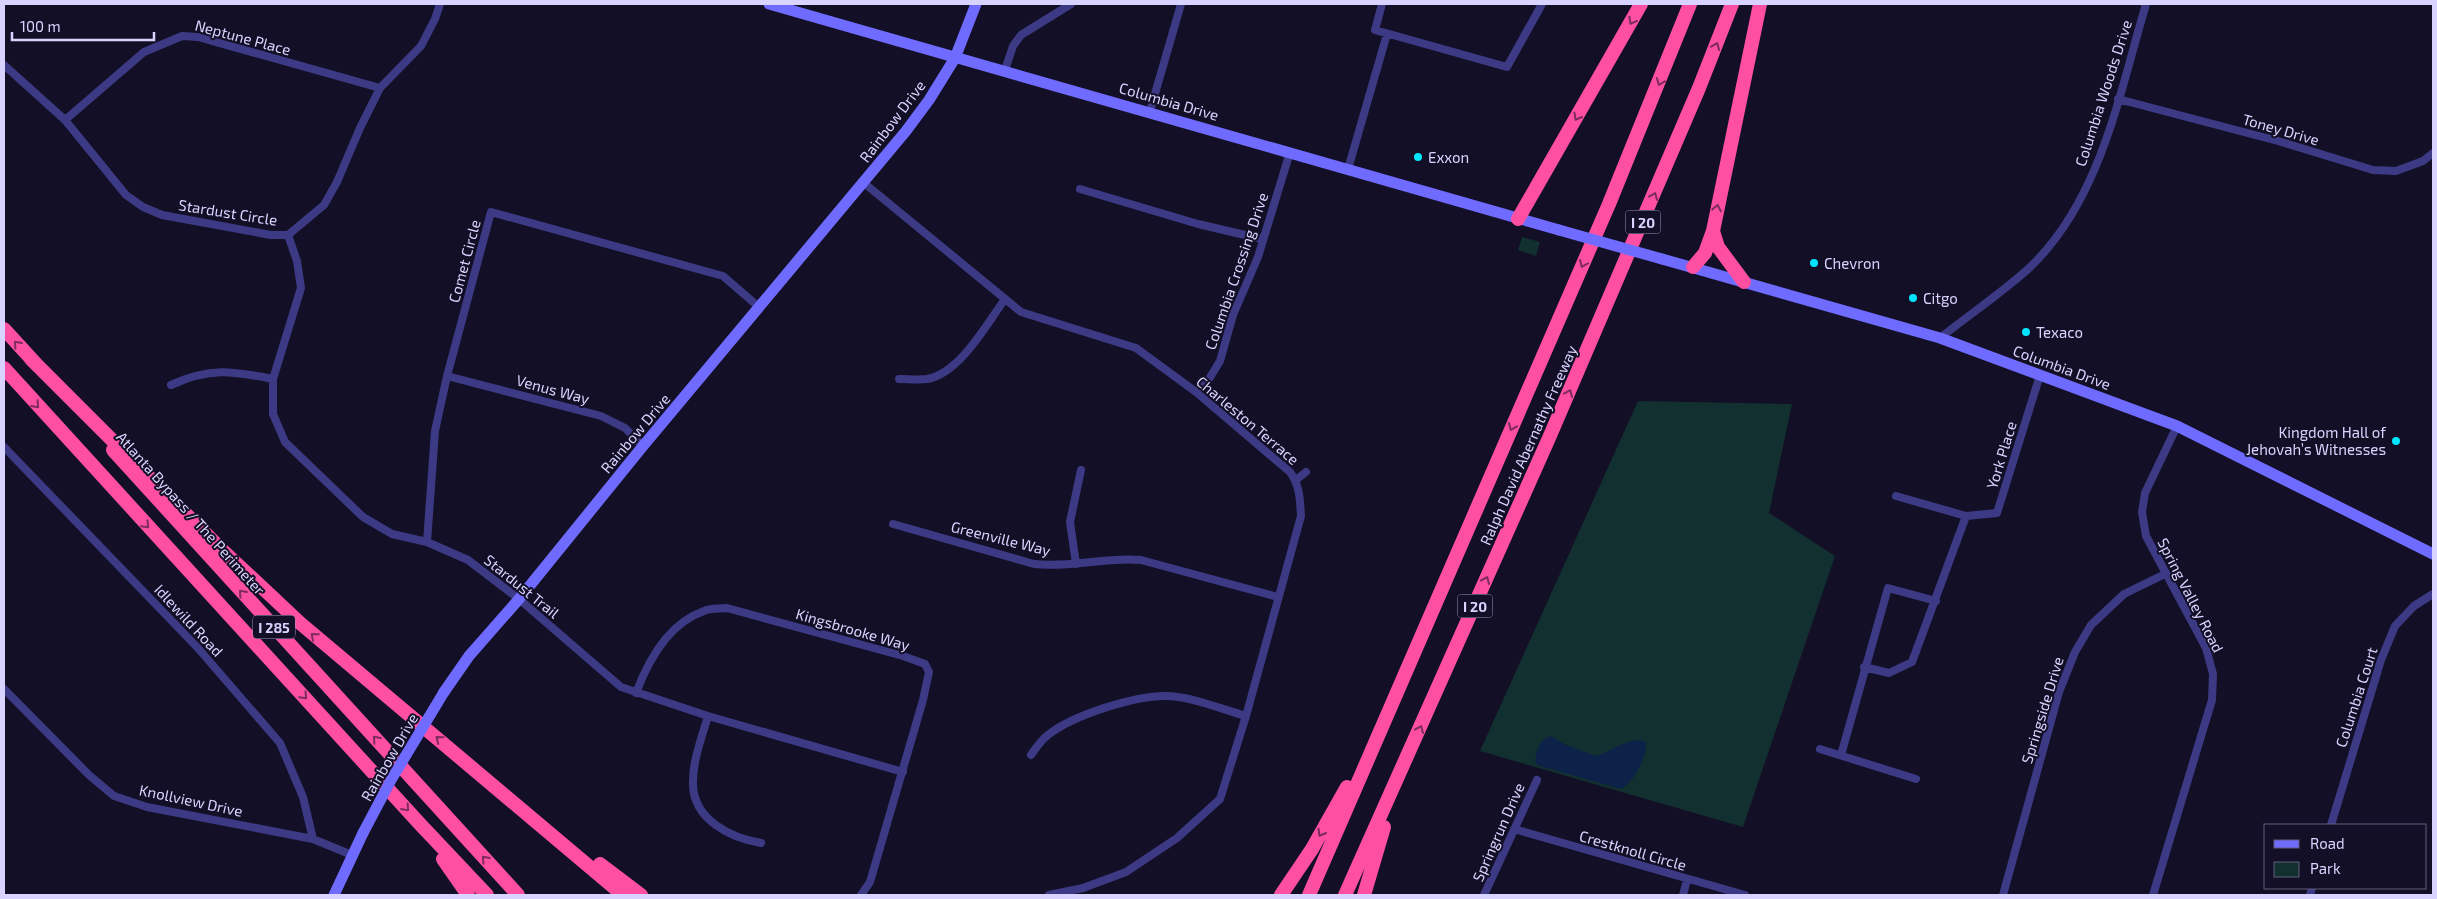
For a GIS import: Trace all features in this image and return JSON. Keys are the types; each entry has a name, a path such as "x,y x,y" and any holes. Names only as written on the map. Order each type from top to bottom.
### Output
{"highway":[{"path":"1518,219 1641,4"},
{"name":"Ralph David Abernathy Freeway","path":"1309,895 1612,195 1690,4"},
{"name":"Ralph David Abernathy Freeway","path":"1345,895 1553,429 1696,97 1732,4"},
{"path":"1693,267 1705,253 1713,231 1760,4"},
{"path":"1713,231 1718,248 1744,282"},
{"name":"Atlanta Bypass / The Perimeter","path":"4,329 518,895"},
{"path":"31,359 221,549 300,623 623,895"},
{"name":"I 285","path":"4,368 487,895"},
{"path":"1281,895 1312,849 1345,792 1443,585"},
{"path":"459,756 641,895"},
{"path":"1364,895 1400,773"},
{"path":"419,823 468,895"}],"main road":[{"name":"Columbia Drive","path":"769,4 955,58 1005,70 1150,111 1518,219 1940,338 2178,426 2433,554"},
{"name":"Rainbow Drive","path":"334,895 352,855 391,780 444,692 469,656 519,599 643,446 864,183 929,100 955,58 976,4"}],"street":[{"name":"Stardust Circle","path":"4,65 65,120 126,195 143,207 162,215 271,235 288,235 324,205 337,182 360,128 380,88 421,46 440,4"},
{"path":"1005,70 1013,46 1021,35 1071,4"},
{"path":"1150,111 1181,4"},
{"path":"1382,4 1374,30 1507,67 1542,4"},
{"name":"Columbia Woods Drive","path":"1940,338 2027,270 2056,237 2072,215 2099,157 2146,4"},
{"path":"1348,169 1387,34"},
{"name":"Neptune Place","path":"65,120 144,52 182,36 198,37 380,88"},
{"name":"Toney Drive","path":"2118,99 2278,141 2373,170 2396,171 2423,161 2433,153"},
{"name":"Columbia Crossing Drive","path":"1196,392 1209,379 1220,361 1233,315 1258,257 1290,152"},
{"name":"Charleston Terrace","path":"864,183 1021,312 1136,348 1196,392 1290,472 1296,480 1300,495 1301,516 1226,786 1220,798 1204,816 1177,838 1126,872 1083,888 1049,895"},
{"path":"1080,189 1198,224 1262,239"},
{"name":"Comet Circle","path":"427,542 435,431 447,376 491,212 723,276 760,308"},
{"name":"Stardust Trail","path":"288,235 297,261 301,288 273,380 273,414 285,442 363,517 392,534 427,542 468,560 519,599 620,687 708,716 903,772"},
{"path":"899,379 926,379 942,373 955,365 1004,299"},
{"path":"171,385 192,375 220,371 273,380"},
{"name":"York Place","path":"1896,496 1966,516 1997,513 2040,375"},
{"name":"Venus Way","path":"447,376 601,416 625,428 643,446"},
{"name":"Spring Valley Road","path":"2153,895 2212,700 2213,674 2206,648 2146,536 2142,512 2145,493 2178,426"},
{"name":"Idlewild Road","path":"4,447 197,647 280,743 303,797 313,839"},
{"path":"1076,564 1070,522 1081,470"},
{"path":"1296,480 1306,472"},
{"path":"1864,667 1889,673 1912,662 1966,516"},
{"name":"Greenville Way","path":"893,524 1034,564 1055,566 1126,559 1142,560 1278,597"},
{"name":"Springside Drive","path":"2003,895 2059,692 2075,652 2091,625 2124,594 2165,574"},
{"path":"1841,756 1864,667 1888,588 1936,601"},
{"name":"Columbia Court","path":"2331,824 2381,660 2395,626 2414,606 2433,594"},
{"name":"Kingsbrooke Way","path":"636,693 646,666 664,642 689,618 705,610 727,608 903,656 925,664 929,672 903,772 870,882 861,895"},
{"name":"Knollview Drive","path":"4,689 89,775 114,796 147,808 313,839 352,855"},
{"path":"1031,755 1047,736 1066,723 1089,712 1152,697 1168,696 1185,699 1246,716"},
{"path":"708,716 699,747 693,785 698,805 708,820 729,835 761,843"},
{"path":"1820,749 1916,779"},
{"name":"Springrun Drive","path":"1484,895 1536,780"},
{"name":"Crestknoll Circle","path":"1514,830 1745,895"},
{"path":"1683,895 1687,880"}],"green space":[{"path":"1522,237 1540,242 1536,256 1518,250"},
{"path":"1638,401 1792,404 1769,513 1835,556 1743,827 1480,751"}],"water":[{"path":"1551,736 1566,745 1596,756 1628,742 1640,740 1646,742 1646,748 1639,769 1631,781 1621,789 1537,765 1535,761 1539,746 1547,737"}],"place":[{"name":"Exxon","path":"1418,157"},
{"name":"Chevron","path":"1814,263"},
{"name":"Citgo","path":"1913,298"},
{"name":"Texaco","path":"2026,332"},
{"name":"Kingdom Hall of Jehovah’s Witnesses","path":"2396,441"}]}
